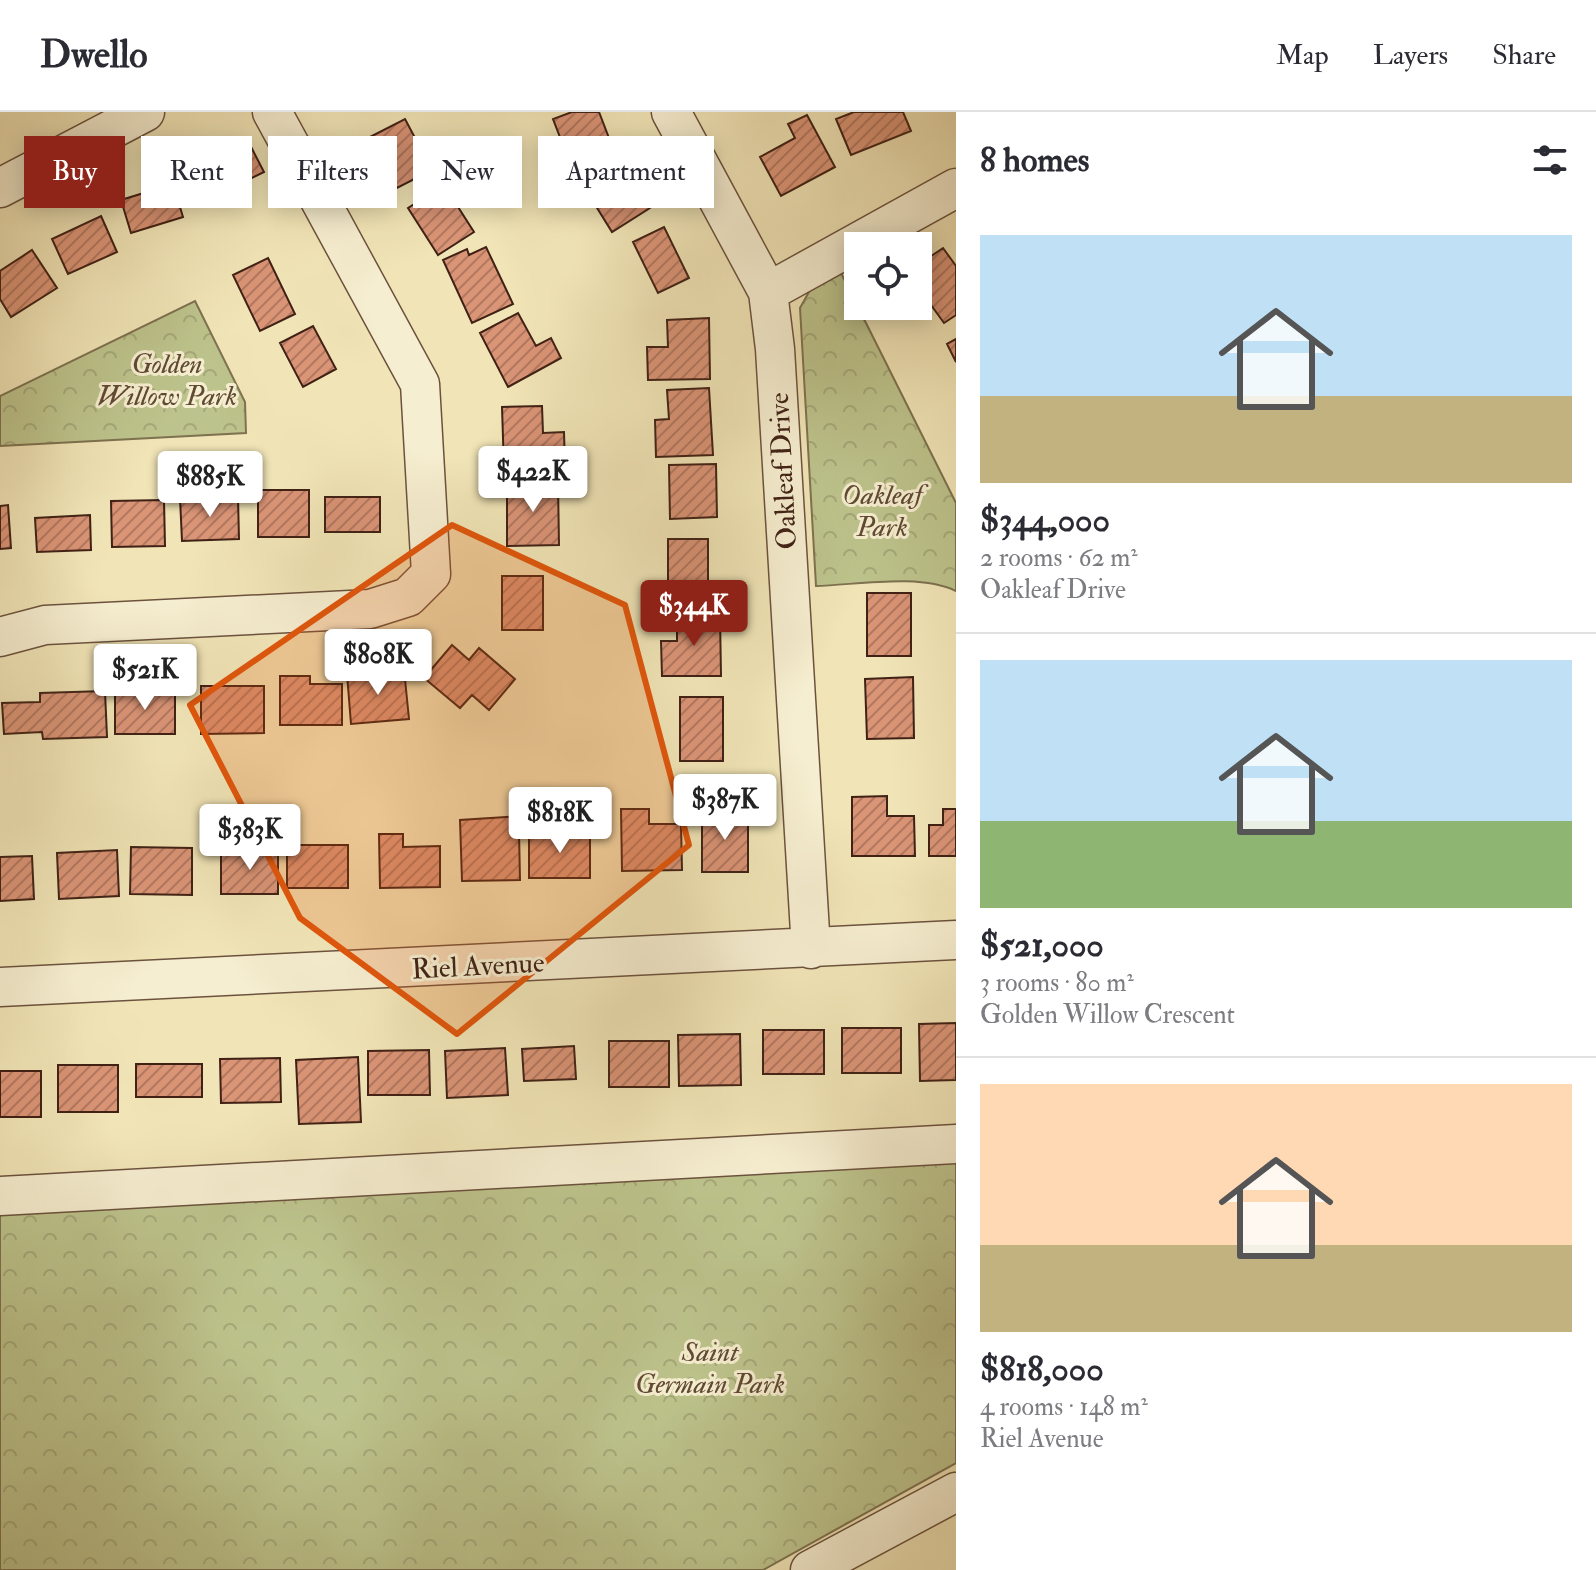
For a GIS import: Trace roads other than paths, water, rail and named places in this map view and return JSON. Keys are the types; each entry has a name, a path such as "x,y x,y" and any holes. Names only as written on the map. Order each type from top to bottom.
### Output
{"street":[{"path":"0,188 145,112"},
{"path":"0,637 45,625 370,609 408,597 431,574 420,384 272,112"},
{"name":"Oakleaf Drive","path":"671,112 768,292 775,349 811,949"},
{"path":"768,292 956,188"},
{"name":"Riel Avenue","path":"0,987 956,940"},
{"path":"0,1196 956,1144"},
{"path":"810,1570 956,1492"}],"park label":[{"name":"Golden Willow Park","path":"167,379"},
{"name":"Oakleaf Park","path":"882,510"},
{"name":"Saint Germain Park","path":"710,1367"}]}
